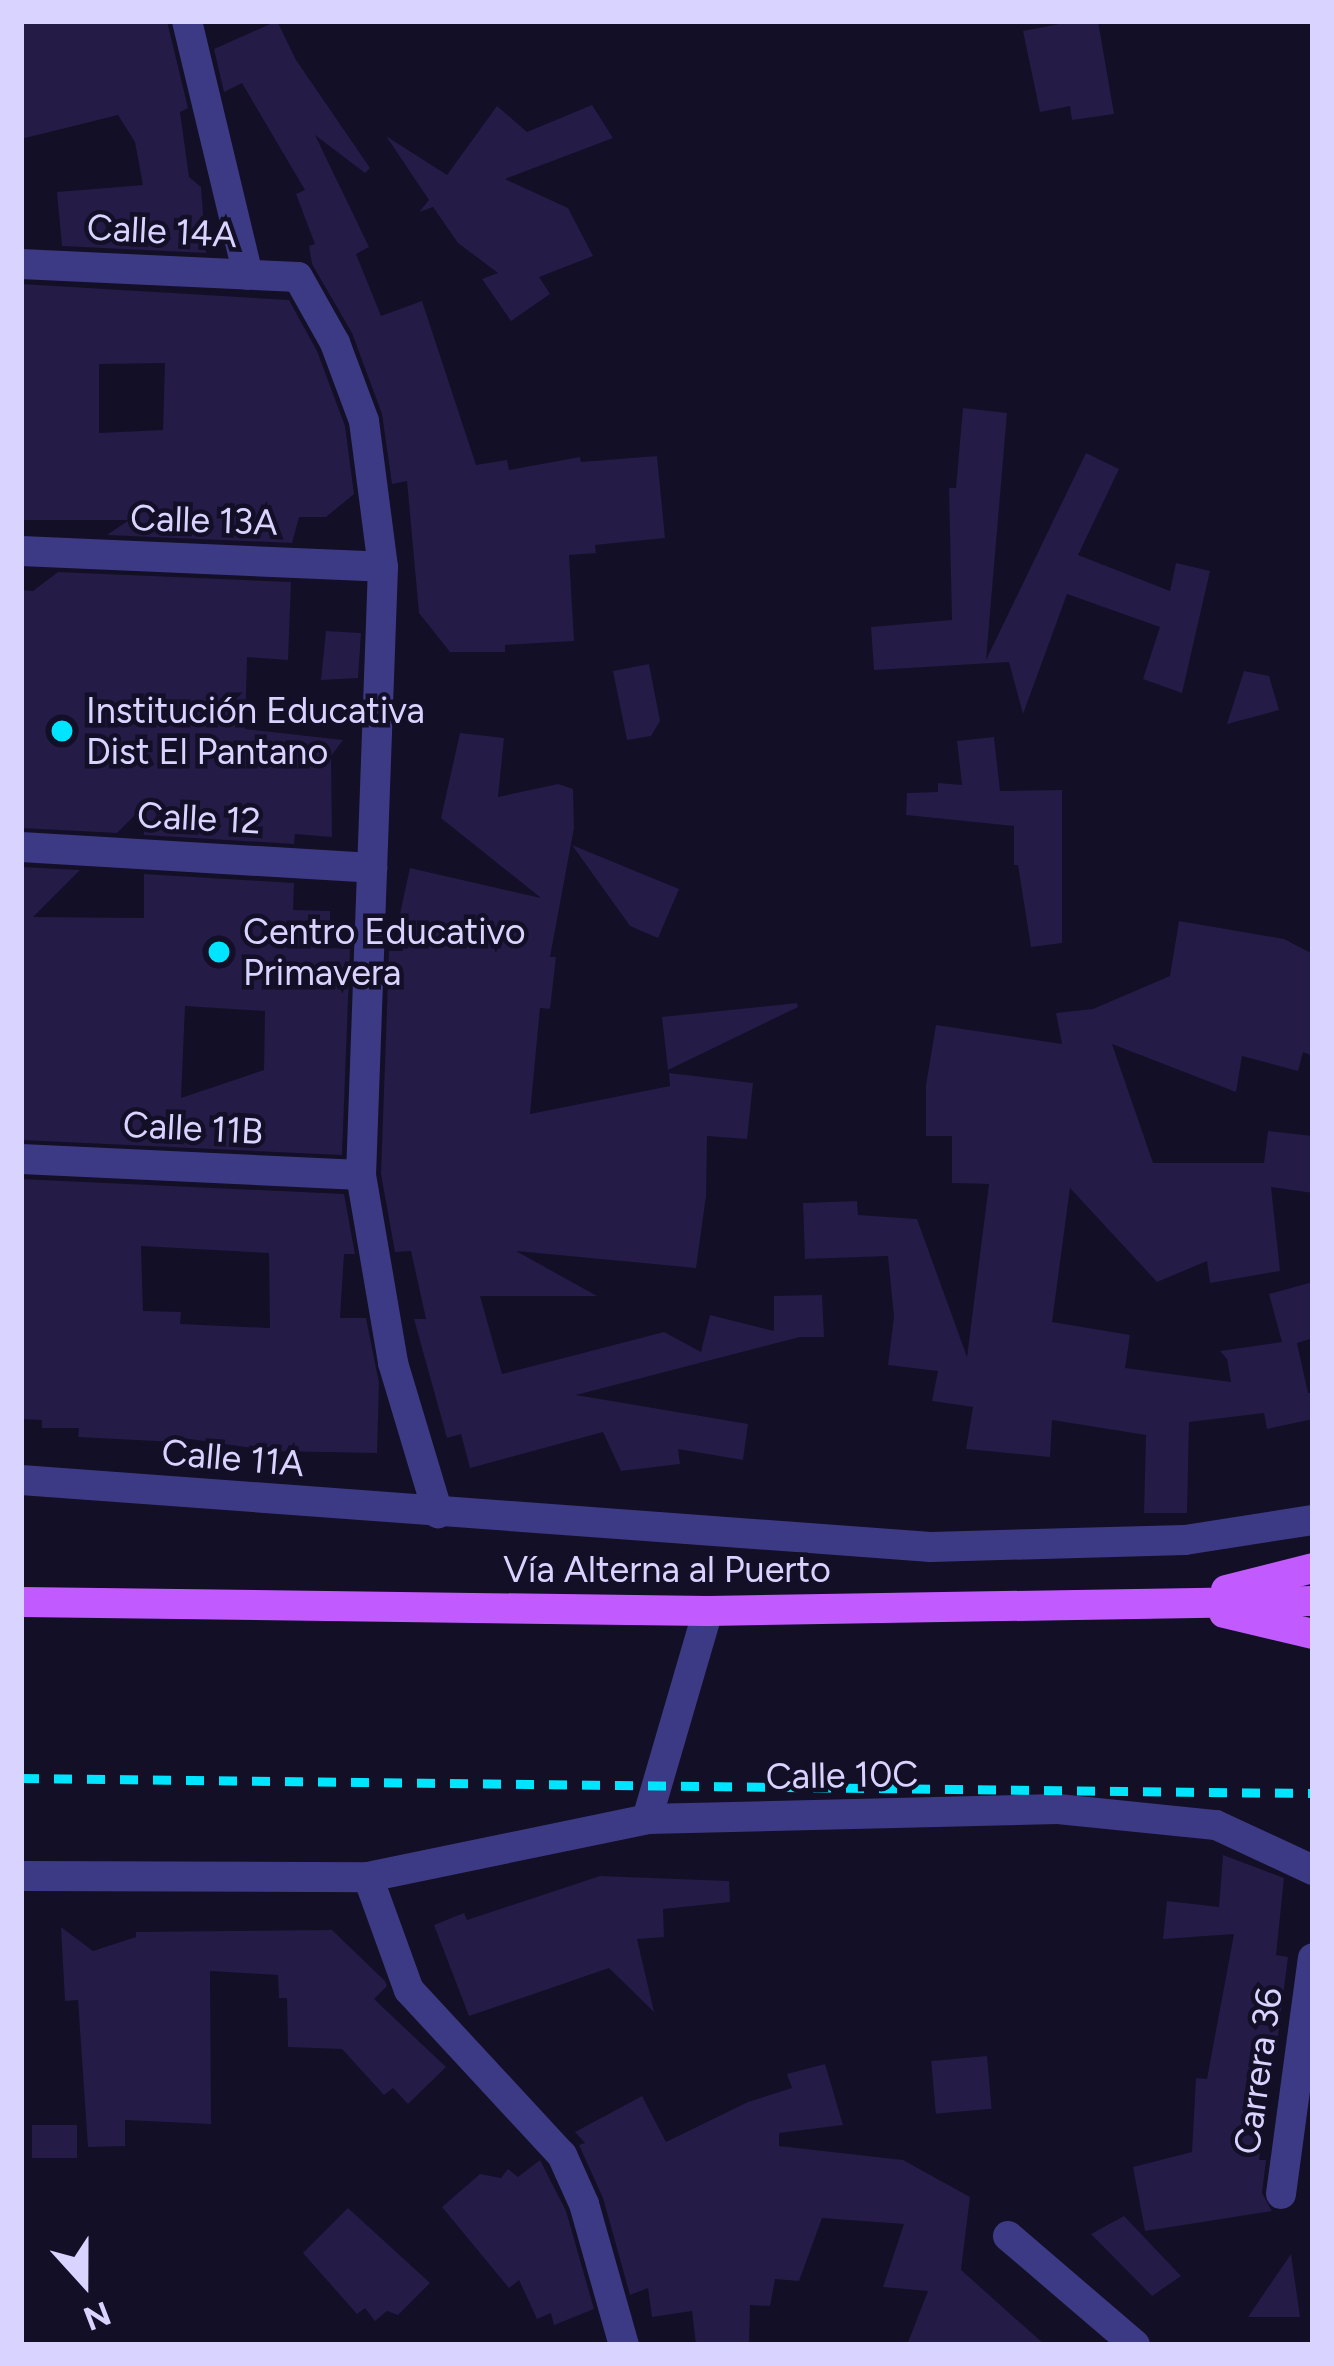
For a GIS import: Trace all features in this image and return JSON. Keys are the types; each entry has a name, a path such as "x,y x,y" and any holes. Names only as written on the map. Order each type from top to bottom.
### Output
{"main road":[{"path":"1178,1602 1313,1568"},
{"name":"Vía Alterna al Puerto","path":"21,1602 708,1611 1313,1601"},
{"path":"1178,1602 1313,1634"}],"street":[{"path":"187,21 248,275"},
{"name":"Calle 14A","path":"24,257 298,277 335,343 364,421 383,567"},
{"name":"Calle 13A","path":"21,551 383,567"},
{"path":"383,567 361,1175 392,1363 438,1514"},
{"name":"Calle 12","path":"21,847 372,868"},
{"name":"Calle 11B","path":"21,1160 361,1175"},
{"name":"Calle 11A","path":"21,1480 931,1547 1184,1540 1313,1520"},
{"path":"647,1819 708,1611"},
{"name":"Calle 10C","path":"21,1876 368,1877 647,1819 1058,1808 1216,1825 1313,1870"},
{"path":"368,1877 410,1990 562,2156 584,2204 624,2345"},
{"name":"Carrera 36","path":"1280,2194 1313,1958"},
{"path":"1008,2236 1136,2345"}],"building":[{"path":"21,21 167,21 188,108 180,112 189,177 201,187 206,253 62,246 57,192 143,185 135,142 118,115 21,139"},
{"path":"277,21 296,60 370,168 365,173 315,135 369,247 356,254 381,316 422,301 476,465 507,460 509,470 580,457 581,462 657,456 665,538 595,545 596,553 569,555 574,641 505,645 505,652 450,652 419,613 407,481 392,484 382,414 352,333 312,264 309,246 315,244 296,194 305,190 242,83 224,92 214,49"},
{"path":"1098,21 1114,114 1072,120 1070,106 1040,112 1023,31"},
{"path":"592,105 613,138 505,179 568,208 593,256 539,277 550,294 511,321 482,279 498,273 458,243 433,207 419,212 429,200 386,136 447,175 497,106 527,132"},
{"path":"21,284 289,300 317,351 345,426 354,494 326,517 299,517 292,543 107,535 129,520 21,520","holes":["165,363 163,430 99,433 99,364"]},
{"path":"963,408 1007,413 986,660 1086,453 1119,469 1078,555 1170,591 1176,563 1210,571 1182,693 1143,679 1160,627 1067,594 1023,714 1009,662 874,670 871,627 952,620 949,488 956,488"},
{"path":"58,572 291,582 288,660 247,657 245,729 343,740 331,756 332,837 295,834 294,844 144,835 144,806 117,833 21,828 21,590 33,591"},
{"path":"326,631 361,633 358,678 321,680"},
{"path":"649,664 660,721 651,736 627,740 613,671"},
{"path":"1244,671 1269,676 1279,710 1227,724"},
{"path":"460,733 504,738 498,797 558,784 573,789 574,828 550,957 556,957 550,1009 540,1008 530,1114 670,1086 669,1073 753,1083 747,1139 707,1136 706,1196 696,1268 516,1251 597,1296 480,1296 502,1374 664,1332 701,1352 710,1315 774,1331 774,1296 822,1295 824,1337 800,1337 576,1395 748,1424 743,1460 678,1449 680,1464 621,1471 603,1432 470,1468 461,1434 447,1438 414,1319 426,1319 411,1251 395,1252 381,1174 389,951 403,951 398,923 410,868 541,898 441,818"},
{"path":"994,737 1000,791 1062,790 1062,943 1031,947 1018,865 1014,865 1014,826 906,815 907,793 938,792 938,783 962,785 957,741"},
{"path":"572,845 679,889 658,938 630,926"},
{"path":"21,867 80,870 33,917 144,918 144,874 294,883 293,910 330,911 330,948 350,949 342,1155 21,1140","holes":["185,1006 265,1011 264,1070 181,1098"]},
{"path":"1179,921 1284,939 1313,954 1313,1056 1303,1052 1298,1071 1242,1056 1236,1092 1112,1044 1153,1163 1264,1163 1268,1131 1313,1136 1313,1193 1271,1187 1280,1271 1210,1283 1207,1261 1157,1282 1070,1188 1052,1322 1130,1335 1125,1368 1231,1382 1227,1359 1220,1351 1282,1342 1269,1294 1313,1282 1313,1338 1297,1343 1308,1393 1313,1393 1313,1419 1267,1429 1264,1413 1189,1422 1187,1513 1144,1513 1146,1435 1052,1420 1050,1457 966,1449 973,1407 932,1401 938,1371 888,1365 894,1317 888,1256 805,1259 803,1203 857,1201 858,1215 917,1219 967,1357 989,1184 952,1183 952,1136 926,1136 926,1085 936,1025 1062,1044 1056,1013 1093,1009 1170,976"},
{"path":"797,1003 798,1007 668,1070 662,1017"},
{"path":"21,1179 344,1194 355,1254 344,1254 340,1318 366,1318 379,1383 377,1453 273,1451 176,1437 176,1442 78,1437 79,1428 42,1428 42,1420 21,1419","holes":["141,1246 269,1253 270,1328 180,1324 181,1312 143,1311"]},
{"path":"1223,1855 1284,1878 1276,1955 1288,1957 1276,2051 1271,2049 1259,2160 1266,2160 1262,2193 1272,2211 1145,2231 1133,2167 1192,2152 1196,2078 1207,2079 1234,1934 1163,1939 1167,1901 1219,1907"},
{"path":"600,1876 729,1881 730,1902 663,1909 664,1937 637,1939 654,2012 609,1968 469,2016 434,1925 464,1913 467,1920"},
{"path":"61,1927 93,1951 136,1937 136,1932 332,1930 385,1981 387,1986 374,1999 446,2067 408,2104 393,2088 384,2095 342,2049 288,2047 287,1998 279,1998 278,1975 210,1971 211,2124 125,2120 125,2146 88,2147 78,2000 65,2001"},
{"path":"987,2056 992,2109 936,2114 931,2061"},
{"path":"825,2064 843,2125 779,2133 779,2146 903,2160 970,2197 961,2270 1045,2345 907,2345 928,2291 883,2287 904,2224 822,2218 799,2281 775,2279 770,2306 750,2305 749,2345 696,2345 692,2311 652,2317 648,2288 630,2295 603,2198 579,2145 585,2143 575,2132 642,2096 666,2142 748,2102 792,2088 787,2074"},
{"path":"32,2125 77,2125 77,2158 32,2158"},
{"path":"540,2160 566,2211 594,2309 554,2325 551,2313 537,2319 519,2280 509,2288 442,2207 480,2174 501,2178 508,2169 518,2177"},
{"path":"348,2208 430,2283 398,2315 387,2311 375,2321 365,2308 357,2314 303,2253"},
{"path":"1124,2216 1181,2276 1152,2296 1091,2234"},
{"path":"1291,2254 1300,2317 1248,2317"}],"railway":[{"path":"21,1778 1313,1793"}],"place":[{"name":"Institución Educativa Dist El Pantano","path":"62,731"},
{"name":"Centro Educativo Primavera","path":"219,952"}]}
